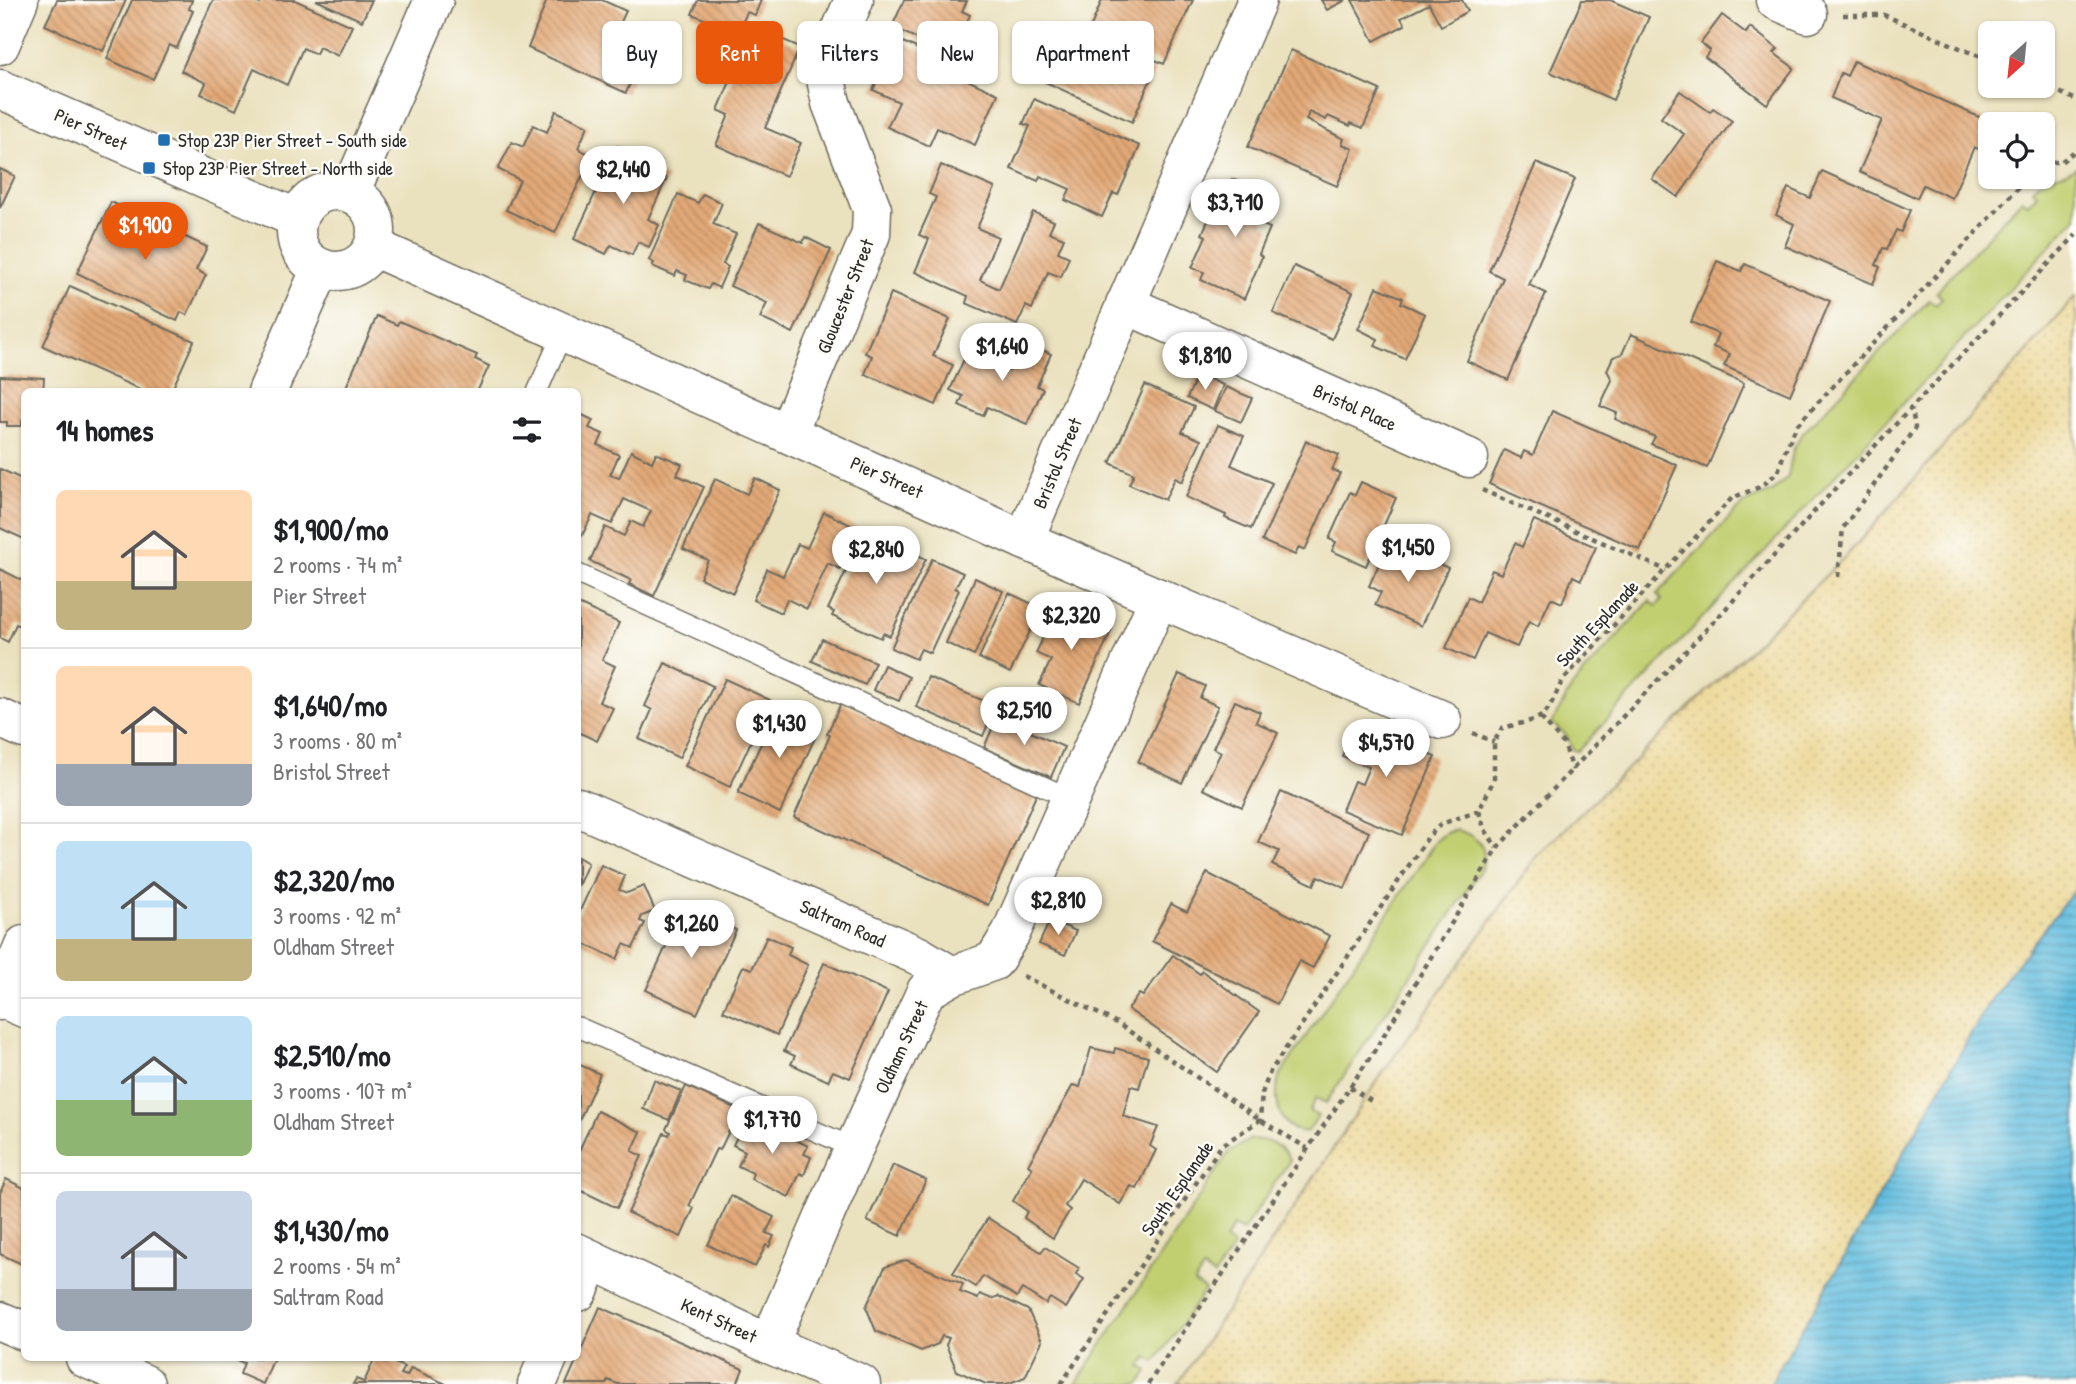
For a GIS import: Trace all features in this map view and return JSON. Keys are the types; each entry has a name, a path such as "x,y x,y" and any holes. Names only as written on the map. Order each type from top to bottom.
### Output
{"street":[{"path":"0,45 19,0"},
{"path":"350,193 435,0"},
{"name":"Gloucester Street","path":"788,432 871,234 872,209 831,103 825,74 828,60 854,0"},
{"name":"Bristol Street","path":"1024,540 1257,0"},
{"name":"Pier Street","path":"0,89 298,219"},
{"path":"324,192 350,193 370,210 376,234 373,247 366,258 345,270 321,268 311,262 298,242 298,219 303,208 324,192"},
{"name":"Pier Street","path":"373,247 1024,540 1442,720"},
{"path":"269,388 321,268"},
{"name":"Bristol Place","path":"1125,304 1476,475"},
{"path":"994,961 1012,933 1159,598"},
{"path":"0,718 21,728"},
{"name":"Saltram Road","path":"581,808 919,956 952,976"},
{"path":"9,1003 21,957"},
{"name":"Oldham Street","path":"769,1343 926,991 952,976 994,961"},
{"name":"Kent Street","path":"582,1268 769,1343 861,1384"},
{"path":"0,1321 21,1330"},
{"path":"92,1361 145,1384"},
{"path":"537,1384 547,1361"}],"lane":[{"path":"539,388 563,332"},
{"path":"581,575 1069,798"},
{"path":"581,1028 854,1148"}],"path":[{"path":"1791,7 1884,15 1978,56"},
{"path":"2055,91 2076,100"},
{"path":"2055,162 2061,162 2076,150"},
{"name":"South Esplanade","path":"1541,718 1549,709 1562,681 1732,498 1762,486 1778,472 1797,425 2017,189"},
{"path":"1148,1384 1350,1087 1497,848 2076,234"},
{"path":"1838,577 1843,528 1915,428 1912,408"},
{"path":"1476,475 1666,570"},
{"path":"1497,848 1484,828 1479,811 1494,779 1494,742 1502,728 1541,718 1564,744 1573,770"},
{"path":"1260,1120 1262,1093 1270,1072 1427,837 1441,824 1479,811"},
{"path":"994,961 1117,1023 1260,1120 1307,1148"},
{"path":"1350,1087 1374,1103"},
{"name":"South Esplanade","path":"1061,1384 1221,1146 1260,1120"}],"green space":[{"path":"2076,167 2076,218 1578,751 1573,750 1567,736 1552,723 1573,685 1650,601 1656,606 1662,600 1657,594 1737,510 1747,502 1772,492 1788,477 1793,450 1801,435 1929,300 1936,305 1942,298 1936,292 2022,199 2028,204 2037,194 2032,189 2055,189 2055,176"},
{"path":"1456,830 1470,835 1479,843 1484,854 1481,869 1326,1103 1316,1098 1309,1111 1318,1116 1308,1131 1290,1127 1284,1121 1278,1105 1279,1077 1436,841 1446,833"},
{"path":"1251,1139 1274,1144 1283,1150 1290,1160 1243,1231 1233,1226 1225,1240 1234,1246 1214,1276 1203,1269 1194,1283 1205,1290 1155,1362 1147,1357 1141,1366 1148,1371 1140,1384 1076,1384 1230,1151"}],"sand":[{"path":"2076,296 2076,888 1993,995 1770,1384 1178,1384 1384,1071 1536,857 1848,554"}],"water":[{"path":"2076,888 2076,1384 1770,1384 1993,995"}],"building":[{"path":"57,0 126,0 103,51 45,25"},
{"path":"132,0 192,0 189,9 193,11 177,48 169,45 153,79 107,59"},
{"path":"213,0 250,0 260,4 261,0 295,0 352,26 338,56 319,47 316,54 303,48 287,85 254,69 236,110 201,94 206,83 181,71"},
{"path":"316,0 372,0 362,21"},
{"path":"547,0 602,0 626,11 621,21 602,21 602,82 528,48"},
{"path":"698,0 761,0 755,15 747,12 743,21 709,21 692,14"},
{"path":"904,0 967,1 962,11 970,15 967,21 917,21 917,39 903,32 903,21 895,21"},
{"path":"1102,0 1193,0 1164,64 1154,60 1154,21 1093,21"},
{"path":"1321,0 1346,0 1327,10"},
{"path":"1352,0 1462,0 1468,11 1441,26 1429,4 1401,18 1405,25 1374,41"},
{"path":"1582,0 1610,0 1649,17 1613,100 1550,72"},
{"path":"1722,15 1746,33 1750,27 1778,49 1774,53 1794,68 1767,104 1705,57 1710,50 1701,43"},
{"path":"783,40 797,46 797,54 765,128 801,143 786,176 716,145 729,115 718,110 729,84 783,84"},
{"path":"903,42 917,48 917,84 976,84 998,94 975,145 937,128 929,146 887,127 899,102 873,90 876,84 903,84"},
{"path":"1291,50 1380,90 1363,128 1351,123 1350,126 1328,116 1326,120 1309,112 1306,120 1344,139 1342,144 1353,149 1337,186 1248,147"},
{"path":"1854,61 1978,117 1978,149 1974,147 1952,198 1923,185 1917,198 1859,172 1882,120 1831,98 1841,73 1847,76"},
{"path":"606,84 630,84 626,93"},
{"path":"1050,84 1149,84 1132,122"},
{"path":"1680,91 1710,112 1713,108 1732,121 1678,197 1652,179 1684,134 1661,118"},
{"path":"1034,99 1140,146 1118,195 1113,193 1102,217 1065,200 1070,189 1040,176 1038,181 1011,169 1030,126 1023,124"},
{"path":"556,111 588,126 578,148 592,156 555,233 506,210 520,180 498,169 512,142 523,147 533,125 547,132"},
{"path":"617,146 649,161 646,168 667,178 648,219 659,225 649,247 638,242 632,255 611,245 606,254 574,239"},
{"path":"1536,163 1575,179 1529,285 1546,293 1508,380 1467,361 1503,278 1489,271"},
{"path":"941,165 995,188 977,228 998,237 980,280 999,289 1033,212 1054,221 1049,232 1064,238 1058,252 1069,257 1061,277 1048,272 1032,309 1026,306 1017,325 966,303 968,296 915,272 929,239 919,235 936,197 929,194"},
{"path":"0,169 15,176 0,208"},
{"path":"1822,171 1910,210 1901,232 1896,230 1887,249 1883,248 1876,265 1880,267 1873,284 1785,246 1794,224 1776,215 1788,188 1810,198"},
{"path":"1232,179 1275,197 1263,225 1270,228 1259,254 1262,257 1244,299 1201,280 1204,272 1192,268 1206,236 1202,234 1218,198 1223,200"},
{"path":"678,194 698,203 703,194 722,203 713,224 736,234 723,264 728,267 719,288 711,284 708,289 685,280 687,275 677,271 675,276 652,266 654,263 649,260"},
{"path":"111,202 207,247 196,270 206,275 187,315 181,312 177,321 77,273"},
{"path":"759,223 803,243 805,237 831,250 793,333 760,318 767,303 730,286"},
{"path":"1717,261 1741,271 1745,264 1830,301 1790,395 1724,366 1730,354 1713,347 1718,334 1691,322"},
{"path":"1294,266 1353,292 1332,339 1273,313"},
{"path":"70,286 194,341 173,388 137,388 43,346"},
{"path":"1377,287 1403,298 1401,303 1425,314 1405,359 1375,346 1378,339 1358,329"},
{"path":"891,293 950,319 933,356 953,365 936,405 865,374 872,356 865,353"},
{"path":"377,316 397,325 399,321 477,355 475,359 489,366 479,388 346,387"},
{"path":"1631,334 1744,383 1707,468 1651,444 1655,437 1615,419 1617,413 1600,406 1612,380 1607,370 1613,357 1622,354"},
{"path":"1023,341 1051,354 1037,386 1043,389 1027,424 987,407 983,416 959,405 963,396 950,390 970,346 986,353 983,359 1009,371"},
{"path":"1198,374 1223,385 1213,410 1187,398"},
{"path":"0,376 44,378 43,388 21,388 21,426 7,426 7,422 0,422"},
{"path":"1145,385 1194,407 1182,432 1201,440 1182,482 1175,478 1165,500 1129,484 1134,474 1110,463"},
{"path":"1226,387 1252,398 1241,422 1215,411"},
{"path":"1552,411 1677,465 1640,550 1489,484 1504,450 1521,458 1524,451 1533,455"},
{"path":"581,414 593,420 589,428 603,434 598,445 619,455 610,475 619,478 631,451 652,462 656,453 682,464 677,475 704,487 654,596 629,584 631,580 590,561 605,527 624,536 631,521 643,527 651,511 624,499 612,524 592,515 582,536"},
{"path":"1218,425 1244,436 1231,465 1272,483 1251,529 1186,497"},
{"path":"1306,441 1339,455 1332,470 1340,473 1305,550 1299,547 1295,555 1262,541"},
{"path":"0,469 21,479 21,538 0,528"},
{"path":"755,478 780,490 733,593 700,578 708,560 683,549 715,479 747,494"},
{"path":"1361,482 1396,498 1366,566 1332,551 1336,542 1329,539 1350,492 1355,495"},
{"path":"824,512 859,529 840,569 828,563 807,609 787,599 781,613 753,600 767,569 783,576 798,544 807,548"},
{"path":"1534,520 1596,547 1581,580 1573,576 1562,603 1551,598 1538,626 1529,621 1517,647 1485,633 1473,660 1446,648 1468,597 1478,602 1492,570 1501,574 1515,543 1522,547"},
{"path":"865,531 926,559 890,636 883,633 881,638 832,616 834,612 828,609"},
{"path":"1398,545 1448,568 1421,626 1375,605 1381,592 1369,586 1383,555 1391,559"},
{"path":"932,559 963,573 955,588 959,590 930,653 921,649 916,659 891,648"},
{"path":"0,569 21,580 21,626 16,624 8,642 0,638"},
{"path":"975,578 1003,591 974,656 946,643"},
{"path":"1009,593 1041,608 1010,673 979,658"},
{"path":"1058,604 1112,629 1079,703 1039,685 1051,660 1036,653"},
{"path":"581,605 619,623 602,660 615,666 599,702 613,708 597,741 581,733"},
{"path":"822,639 875,662 865,685 812,661"},
{"path":"665,663 713,686 679,758 639,739 652,710 645,706"},
{"path":"884,665 909,677 899,701 873,690"},
{"path":"1179,674 1205,686 1200,698 1218,706 1182,783 1138,762"},
{"path":"928,677 996,706 983,736 916,707"},
{"path":"725,679 770,700 730,787 685,766"},
{"path":"1235,701 1260,712 1256,722 1278,733 1242,807 1203,789 1221,752 1213,748"},
{"path":"841,703 1037,793 988,905 794,817"},
{"path":"778,707 820,727 780,813 738,793"},
{"path":"997,717 1064,747 1051,777 984,748"},
{"path":"1356,723 1435,757 1402,835 1342,810 1354,781 1362,784 1369,767 1342,756"},
{"path":"1281,792 1369,832 1345,888 1318,876 1314,885 1272,865 1279,851 1258,842"},
{"path":"581,859 588,863 581,879"},
{"path":"601,865 625,876 619,890 627,893 644,886 655,911 642,916 640,921 645,923 633,948 624,944 617,959 581,942 581,908"},
{"path":"1207,873 1330,936 1313,968 1299,961 1277,1004 1152,941 1171,904 1187,912"},
{"path":"684,907 736,930 697,1014 646,990"},
{"path":"1050,920 1076,931 1065,955 1039,944"},
{"path":"767,936 791,947 788,955 808,965 777,1035 723,1011 743,966 752,969"},
{"path":"1173,955 1200,974 1202,971 1259,1012 1217,1072 1128,1009 1139,994 1143,996"},
{"path":"824,963 888,992 850,1078 833,1071 828,1081 791,1064 795,1056 784,1051"},
{"path":"1091,1048 1114,1053 1115,1048 1148,1057 1139,1088 1131,1086 1123,1116 1158,1127 1150,1146 1156,1150 1137,1189 1131,1186 1120,1204 1081,1179 1065,1206 1070,1210 1053,1238 1024,1218 1027,1211 1013,1201 1032,1168 1028,1165 1073,1085 1080,1087"},
{"path":"581,1065 600,1074 581,1116"},
{"path":"654,1080 681,1091 669,1120 643,1109"},
{"path":"686,1086 739,1110 720,1150 716,1149 689,1206 694,1208 681,1237 628,1213 664,1133 669,1135 670,1132 666,1129"},
{"path":"597,1111 641,1132 632,1151 642,1156 617,1208 581,1190 581,1146"},
{"path":"747,1116 777,1131 780,1126 798,1135 796,1140 808,1146 804,1154 811,1157 804,1175 800,1173 789,1197 751,1179 753,1173 738,1166 745,1151 733,1145"},
{"path":"893,1165 926,1180 900,1236 867,1221"},
{"path":"6,1179 21,1186 21,1264 0,1254 0,1193"},
{"path":"731,1196 774,1217 766,1233 774,1236 769,1247 766,1245 755,1267 708,1245"},
{"path":"988,1218 1041,1252 1045,1247 1079,1268 1076,1274 1084,1279 1066,1308 1050,1298 1046,1304 1022,1289 1017,1297 983,1276 976,1287 953,1273"},
{"path":"906,1260 963,1284 960,1292 978,1299 980,1294 992,1299 998,1296 1028,1310 1042,1341 1025,1377 1007,1384 986,1384 957,1371 946,1345 949,1338 942,1336 938,1344 921,1351 876,1331 866,1307 885,1267"},
{"path":"600,1307 743,1369 737,1384 618,1384 608,1380 606,1384 566,1384 576,1361 581,1361 581,1350"},
{"path":"239,1361 273,1361 263,1384 240,1374 244,1363"},
{"path":"374,1361 391,1361 404,1367 400,1374 407,1376 411,1368 446,1384 353,1384 356,1379 364,1382"}],"place":[{"name":"Stop 23P Pier Street - South side","path":"164,140"},
{"name":"Stop 23P Pier Street - North side","path":"149,168"}]}
